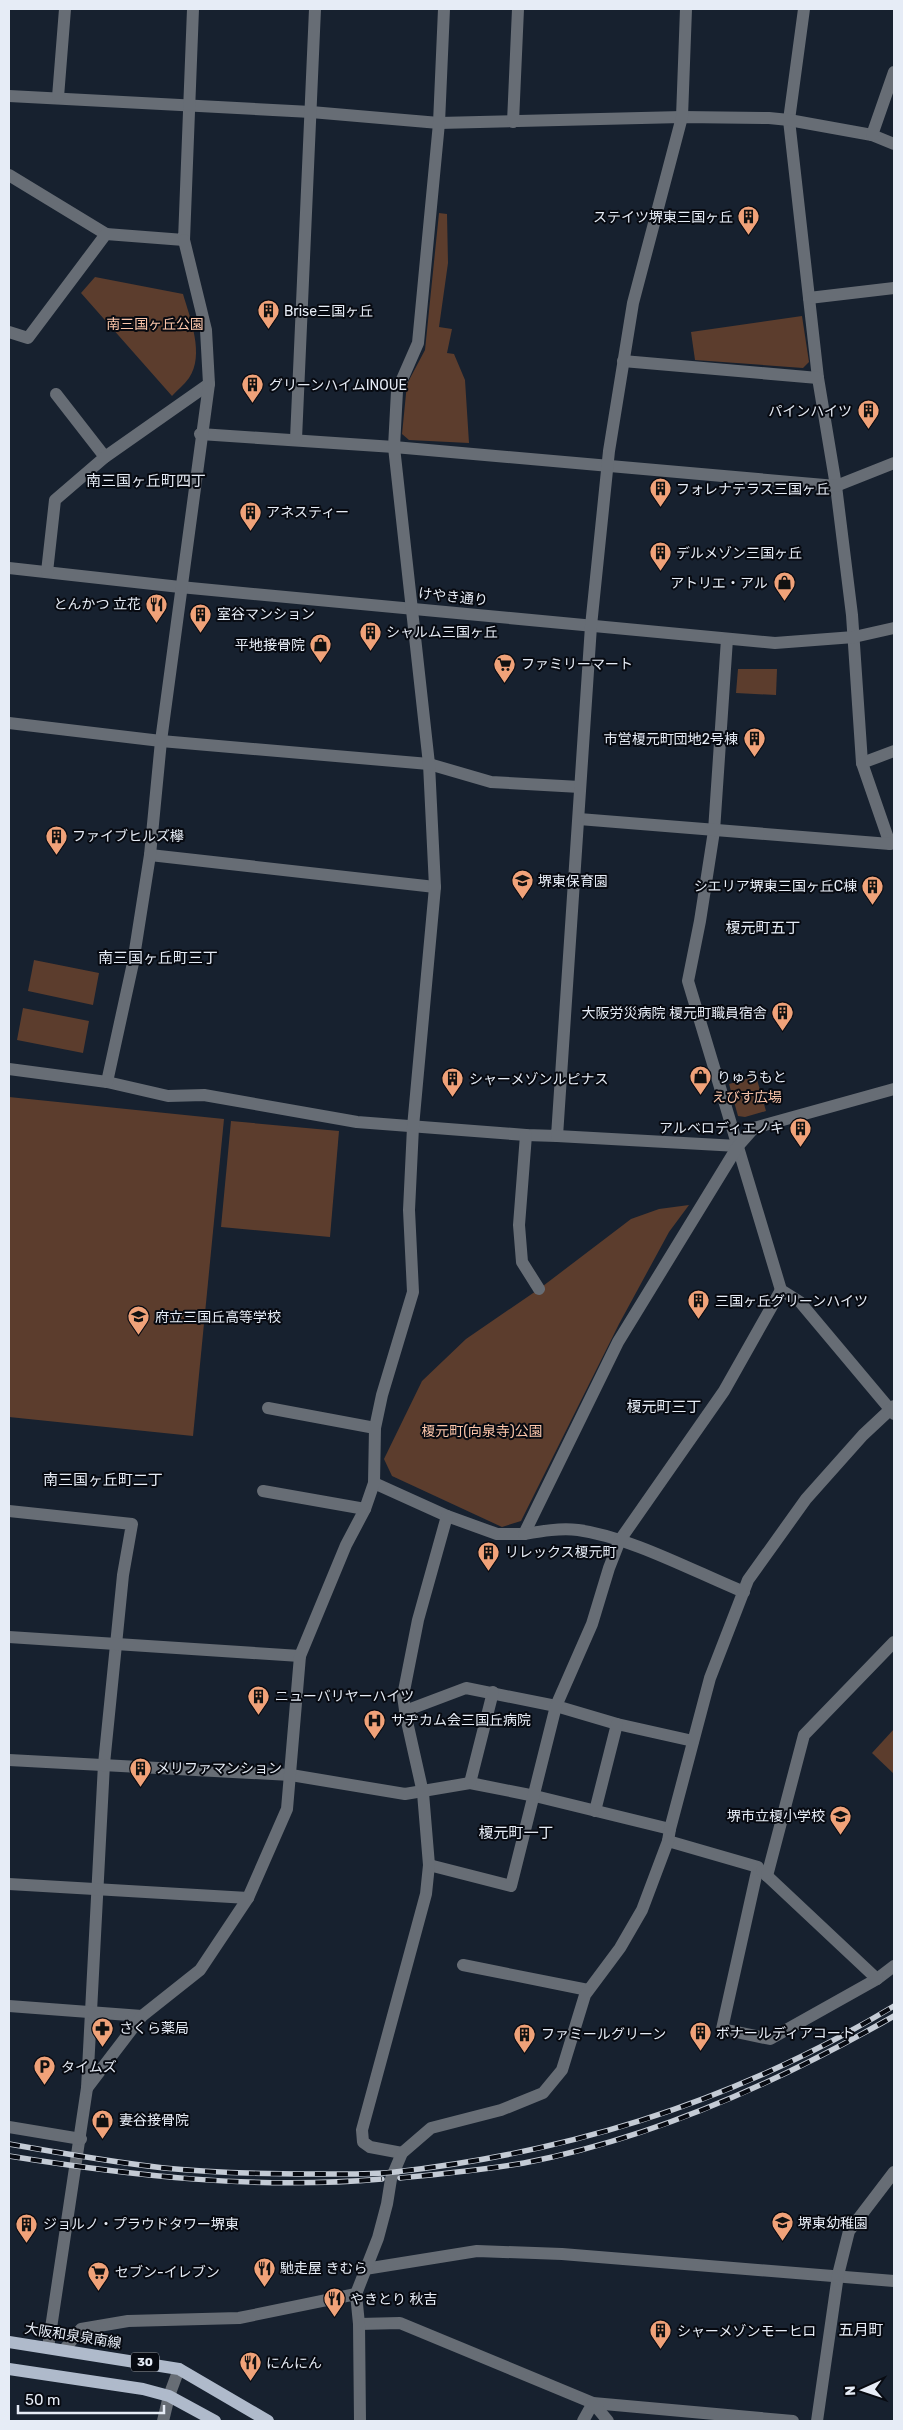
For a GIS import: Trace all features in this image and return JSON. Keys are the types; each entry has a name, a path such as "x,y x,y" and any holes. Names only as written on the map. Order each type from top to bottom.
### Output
{"main road":[{"name":"大阪和泉泉南線","path":"9,2342 180,2368 268,2421"},
{"name":"30","path":"9,2369 143,2388 169,2396 215,2421"}],"street":[{"path":"58,97 65,9"},
{"path":"107,1082 133,963 150,855 161,741 180,587 200,434 209,384 206,330 184,240 194,9"},
{"path":"296,439 315,9"},
{"path":"87,2088 142,2016 200,1970 248,1898 287,1809 300,1656 346,1545 365,1509 374,1483 375,1428 382,1395 414,1292 409,1210 413,1127 435,887 429,764 410,607 394,447 397,391 418,343 439,123 444,9"},
{"path":"513,122 518,9"},
{"path":"557,1136 591,626 607,465 633,303 682,117 686,9"},
{"path":"579,819 714,831 892,843 862,763 854,637 836,486 818,378 788,120 804,9"},
{"path":"872,136 894,72"},
{"path":"9,96 58,97 310,112 439,123 682,117 788,120 872,136 894,144"},
{"path":"9,175 106,234 184,240"},
{"path":"9,332 28,338 106,234"},
{"path":"809,298 894,288"},
{"path":"623,361 818,378"},
{"path":"47,572 56,500 105,457 209,384"},
{"path":"56,394 105,457"},
{"path":"200,434 394,447 836,486 894,463"},
{"name":"けやき通り","path":"9,568 180,587 774,642 854,637 894,628"},
{"path":"360,2421 359,2324 356,2294 378,2238 391,2179 402,2152 431,2128 501,2110 543,2093 562,2070 576,2021 588,1990 620,1948 642,1910 669,1835 710,1678 748,1580 806,1499 863,1435 893,1410 800,1302 781,1290 688,981 700,921 714,831 727,638"},
{"path":"9,723 161,741 429,764 491,782 580,787"},
{"path":"862,763 894,750"},
{"path":"150,855 435,887"},
{"path":"9,1069 107,1082 168,1096 204,1095 357,1122 526,1135 738,1146"},
{"path":"524,1534 618,1342 738,1146 754,1128 894,1089"},
{"path":"526,1135 519,1225 521,1253 522,1262 539,1289"},
{"path":"429,1865 511,1886 556,1706 592,1624 609,1568 620,1540 724,1391 781,1290"},
{"path":"268,1408 375,1428"},
{"path":"374,1483 447,1516 497,1534 578,1530 620,1540 744,1592"},
{"path":"263,1491 365,1509"},
{"path":"9,1511 132,1524 123,1575 104,1764 87,2088 81,2139 48,2348"},
{"path":"402,2152 370,2147 363,2142 362,2130 426,1894 429,1865 423,1793 403,1696 418,1620 447,1516"},
{"path":"9,1637 300,1656"},
{"path":"767,1876 804,1735 894,1642"},
{"path":"405,1711 466,1688 494,1692 556,1706 617,1724 693,1741"},
{"path":"470,1783 494,1692"},
{"path":"595,1810 617,1724"},
{"path":"9,1760 291,1775 405,1794 423,1793 470,1783 595,1810 758,1867 876,1979"},
{"path":"758,1867 722,2030 770,2039 876,1979 894,1966"},
{"path":"9,1884 248,1898"},
{"path":"463,1965 588,1990"},
{"path":"9,2006 142,2016"},
{"path":"9,2127 81,2139"},
{"path":"817,2421 838,2275 849,2231 894,2172"},
{"path":"365,2269 477,2252 562,2254 894,2281"},
{"path":"64,2350 82,2329 128,2321 239,2318 356,2294"},
{"path":"359,2324 400,2323 593,2403 794,2421"},
{"path":"163,2421 169,2396 180,2368"},
{"path":"583,2421 593,2403"},
{"path":"593,2403 608,2421"}],"green space":[{"path":"439,213 447,214 448,263 439,327 452,329 447,353 454,354 465,380 469,443 409,440 402,434 407,384 425,350"},
{"name":"南三国ヶ丘公園","path":"95,277 183,294 195,336 196,359 194,369 189,378 172,396 81,293"},
{"path":"802,316 809,362 803,368 695,360 691,332"},
{"path":"738,669 777,669 776,695 736,693"},
{"path":"34,960 99,973 93,1005 28,991"},
{"path":"23,1008 89,1021 83,1053 17,1040"},
{"name":"えびす広場","path":"756,1076 766,1111 745,1117 738,1116 729,1084"},
{"path":"9,1097 224,1119 193,1436 9,1417"},
{"path":"231,1121 339,1131 330,1237 221,1227"},
{"name":"榎元町(向泉寺)公園","path":"689,1205 669,1232 619,1324 521,1521 502,1527 392,1476 384,1459 422,1381 466,1339 539,1289 631,1219 659,1209"},
{"path":"894,1729 894,1774 872,1753"}],"railway":[{"path":"9,2144 145,2166 238,2173 374,2174 462,2163 527,2151 591,2135 654,2116 716,2094 836,2039 894,2006"},
{"path":"400,2178 524,2163 621,2139 715,2105 761,2085 894,2016"},
{"path":"9,2156 102,2170 241,2182 288,2183 382,2179"}],"place":[{"name":"ステイツ堺東三国ヶ丘","path":"749,236"},
{"name":"Brise三国ヶ丘","path":"268,330"},
{"name":"グリーンハイムINOUE","path":"253,404"},
{"name":"パインハイツ","path":"868,430"},
{"name":"フォレナテラス三国ヶ丘","path":"660,508"},
{"name":"アネスティー","path":"250,531"},
{"name":"デルメゾン三国ヶ丘","path":"660,572"},
{"name":"アトリエ・アル","path":"784,602"},
{"name":"とんかつ 立花","path":"157,623"},
{"name":"室谷マンション","path":"201,633"},
{"name":"シャルム三国ヶ丘","path":"370,651"},
{"name":"平地接骨院","path":"321,664"},
{"name":"ファミリーマート","path":"505,683"},
{"name":"市営榎元町団地2号棟","path":"754,758"},
{"name":"ファイブヒルズ欅","path":"56,855"},
{"name":"堺東保育園","path":"522,900"},
{"name":"シエリア堺東三国ヶ丘C棟","path":"873,905"},
{"name":"大阪労災病院 榎元町職員宿舎","path":"783,1032"},
{"name":"りゅうもと","path":"701,1096"},
{"name":"シャーメゾンルピナス","path":"453,1098"},
{"name":"アルベロディエノキ","path":"800,1147"},
{"name":"三国ヶ丘グリーンハイツ","path":"699,1320"},
{"name":"府立三国丘高等学校","path":"139,1336"},
{"name":"リレックス榎元町","path":"489,1571"},
{"name":"ニューバリヤーハイツ","path":"259,1715"},
{"name":"サヂカム会三国丘病院","path":"375,1739"},
{"name":"メリファマンション","path":"140,1787"},
{"name":"堺市立榎小学校","path":"841,1835"},
{"name":"さくら薬局","path":"103,2047"},
{"name":"ボナールディアコート","path":"700,2052"},
{"name":"ファミールグリーン","path":"525,2053"},
{"name":"タイムズ","path":"45,2086"},
{"name":"妻谷接骨院","path":"103,2139"},
{"name":"堺東幼稚園","path":"782,2242"},
{"name":"ジョルノ・プラウドタワー堺東","path":"27,2243"},
{"name":"馳走屋 きむら","path":"264,2287"},
{"name":"セブン-イレブン","path":"99,2291"},
{"name":"やきとり 秋吉","path":"334,2318"},
{"name":"シャーメゾンモーヒロ","path":"661,2350"},
{"name":"にんにん","path":"250,2382"}],"district":[{"name":"南三国ヶ丘町四丁","path":"146,481"},
{"name":"榎元町五丁","path":"763,928"},
{"name":"南三国ヶ丘町三丁","path":"158,958"},
{"name":"榎元町三丁","path":"664,1407"},
{"name":"南三国ヶ丘町二丁","path":"103,1480"},
{"name":"榎元町一丁","path":"516,1833"},
{"name":"五月町","path":"861,2330"}]}
